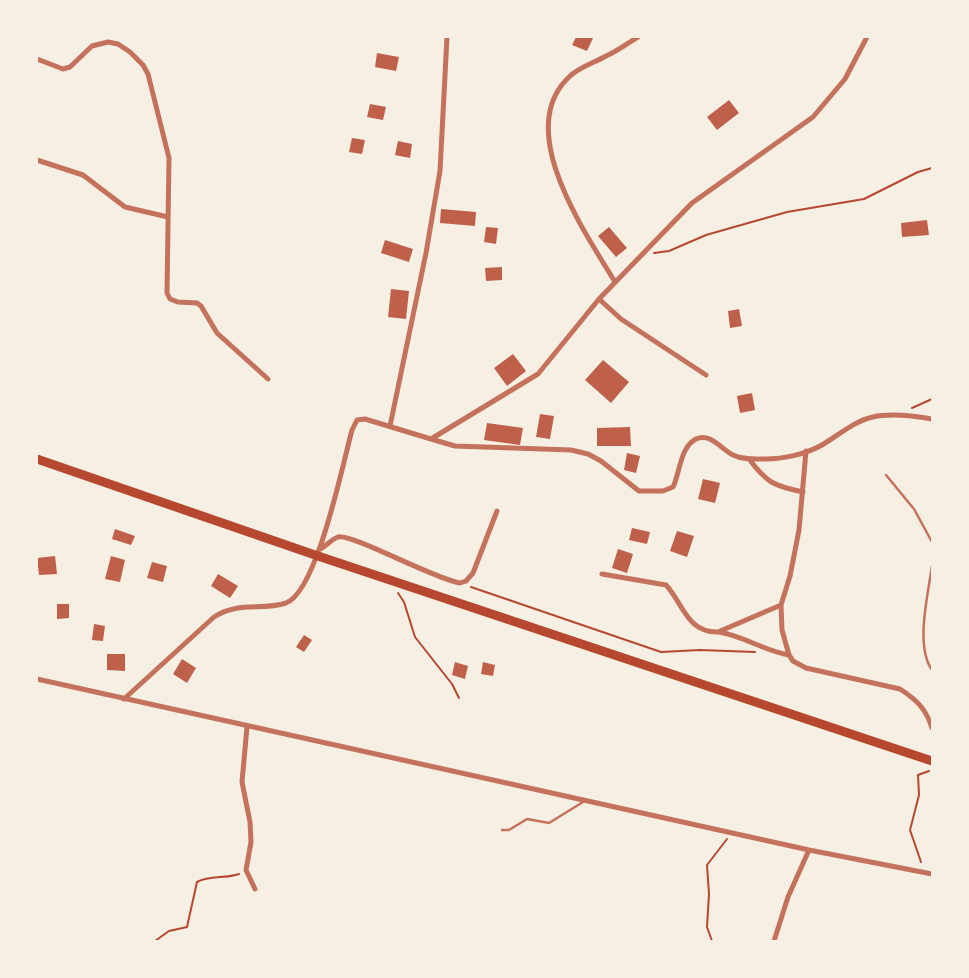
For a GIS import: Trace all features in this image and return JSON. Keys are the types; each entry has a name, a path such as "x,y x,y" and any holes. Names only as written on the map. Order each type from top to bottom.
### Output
{"highway":[{"path":"37,459 932,761"}],"street":[{"path":"390,426 440,172 447,37"},
{"path":"615,282 579,220 553,165 549,147 550,111 566,80 574,72 608,56 638,37"},
{"path":"431,439 538,374 599,299 692,203 813,117 845,79 867,37"},
{"path":"37,59 63,69 70,67 92,46 108,42 118,44 143,65 152,84 169,158 167,293 170,299 201,306 217,333 268,379"},
{"path":"37,160 83,175 125,207 168,217"},
{"path":"599,299 621,319 706,375"},
{"path":"124,699 224,610 288,602 296,596 319,553 357,420 365,419 455,446 579,452 601,461 639,491 663,491 673,487 687,447 696,439 712,441 733,455 748,459 776,459 820,447 855,424 873,417 932,419"},
{"path":"806,451 794,554 781,605 782,630 789,655 793,661 806,667 900,689 925,709 932,728"},
{"path":"748,459 762,478 770,483 803,492"},
{"path":"319,553 338,537 356,539 420,570 460,583 473,573 497,511"},
{"path":"602,574 666,585 694,625 702,630 736,635 777,653 789,655"},
{"path":"718,632 781,605"},
{"path":"37,679 809,850 929,874"},
{"path":"247,727 242,782 251,842 246,870 255,889"},
{"path":"774,941 788,897 809,850"}],"lane":[{"path":"886,475 914,509 932,542"},
{"path":"932,566 923,637 928,664 932,670"},
{"path":"502,830 509,830 527,819 549,823 586,801"}],"path":[{"path":"641,255 669,251 706,235 787,212 864,198 932,168"},
{"path":"390,580 404,602 415,637 452,684 459,698"},
{"path":"460,583 661,652 700,650 777,653"},
{"path":"929,874 915,849 910,830 919,795 918,775 932,770"},
{"path":"712,941 707,927 707,865 732,833"},
{"path":"155,941 169,931 187,927 197,882 208,878 231,877 246,870"}],"building":[{"path":"576,37 593,38 587,51 572,45"},
{"path":"377,53 399,57 396,71 375,67"},
{"path":"729,100 739,113 717,130 707,117"},
{"path":"370,104 386,107 383,120 367,117"},
{"path":"352,138 365,140 362,154 349,152"},
{"path":"398,141 412,144 410,158 395,155"},
{"path":"441,209 476,212 475,226 440,223"},
{"path":"927,220 929,235 902,237 901,223"},
{"path":"486,227 498,228 496,244 484,242"},
{"path":"609,227 627,248 616,257 598,236"},
{"path":"385,240 413,249 409,262 381,253"},
{"path":"502,267 502,280 486,281 485,268"},
{"path":"391,289 409,291 406,319 388,317"},
{"path":"739,309 742,326 730,328 728,311"},
{"path":"513,354 526,371 507,386 494,368"},
{"path":"603,360 629,382 611,403 585,380"},
{"path":"752,393 755,410 740,413 737,396"},
{"path":"540,414 554,416 550,439 536,437"},
{"path":"487,423 523,428 520,445 484,440"},
{"path":"630,427 631,446 597,446 597,428"},
{"path":"627,453 640,456 636,473 624,470"},
{"path":"703,479 720,483 715,503 698,499"},
{"path":"632,528 650,532 647,544 629,540"},
{"path":"115,529 135,536 131,545 112,539"},
{"path":"677,531 694,536 687,557 670,551"},
{"path":"618,549 633,554 627,573 612,568"},
{"path":"55,556 57,574 39,575 37,558"},
{"path":"111,556 125,560 120,582 105,579"},
{"path":"152,562 167,566 163,582 147,578"},
{"path":"218,574 238,586 230,598 211,586"},
{"path":"57,604 69,604 69,618 57,619"},
{"path":"94,624 105,626 103,641 92,640"},
{"path":"304,635 312,640 304,652 296,647"},
{"path":"107,654 125,654 125,671 107,670"},
{"path":"182,659 196,668 187,683 173,674"},
{"path":"455,662 468,666 465,679 452,675"},
{"path":"483,662 495,665 493,676 481,674"}]}
